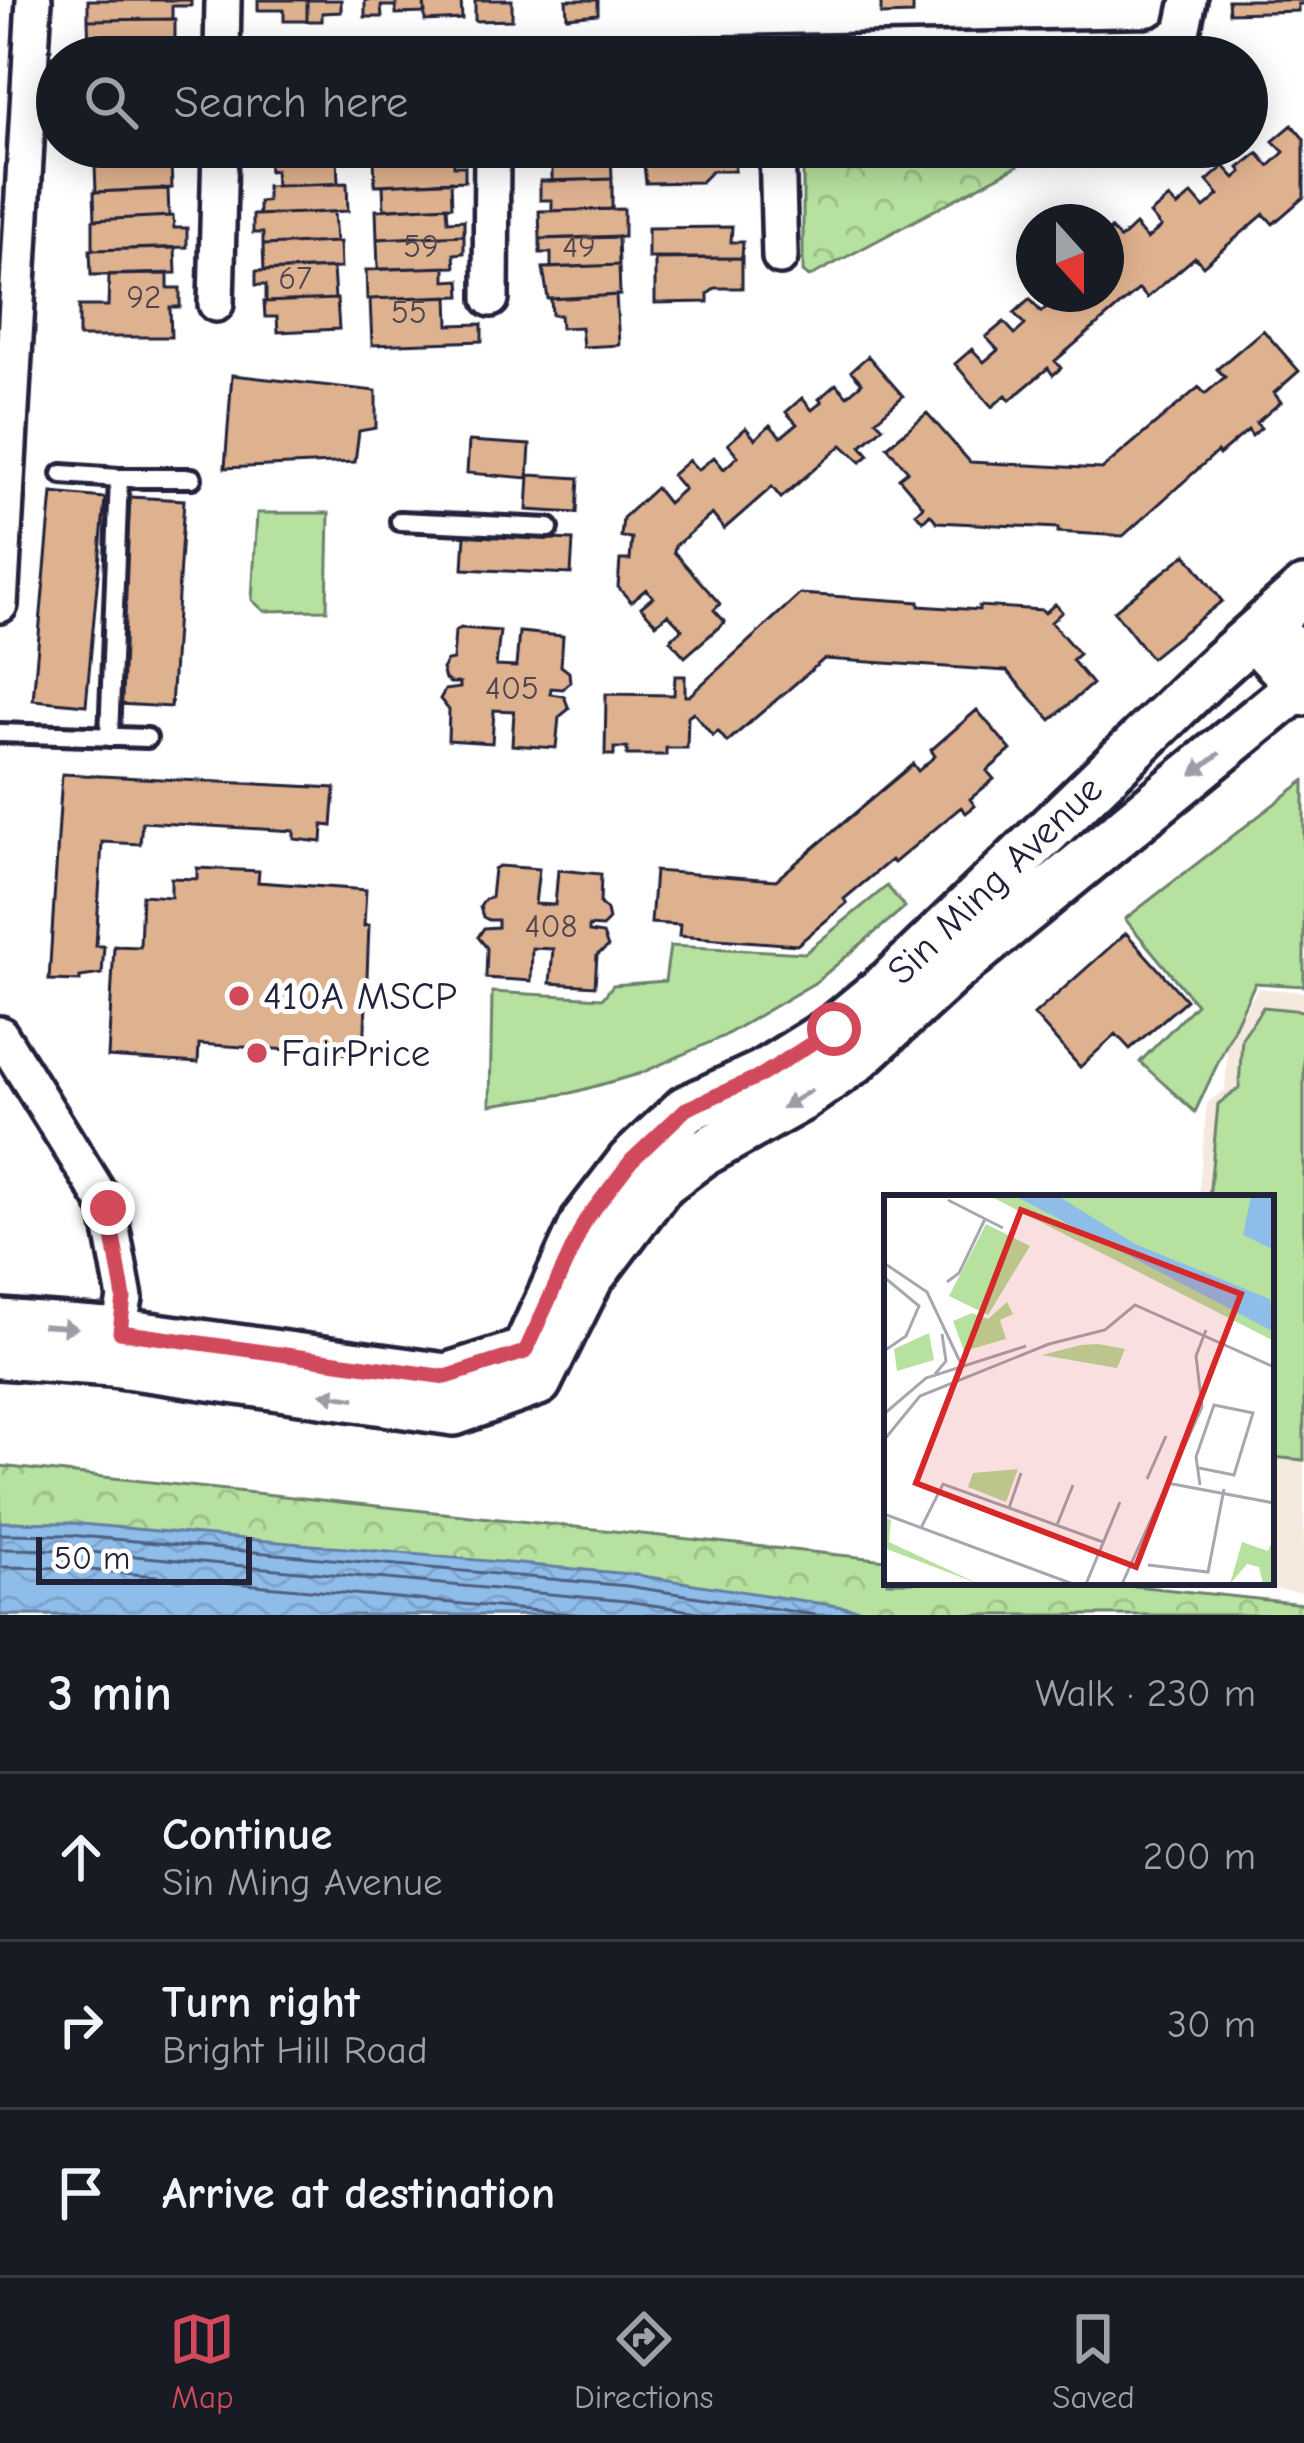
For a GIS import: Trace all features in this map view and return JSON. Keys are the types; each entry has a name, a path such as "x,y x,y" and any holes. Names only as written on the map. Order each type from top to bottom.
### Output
{"main road":[{"name":"Sin Ming Avenue","path":"532,1367 585,1221 631,1161 686,1109 762,1075 834,1029 892,981 1070,807 1304,590"},
{"name":"Sin Ming Avenue","path":"532,1367 661,1184 701,1154 801,1098 855,1060 952,971 1258,723 1302,680"},
{"path":"0,1323 116,1347 446,1377 532,1367"},
{"path":"0,1355 116,1347"}],"street":[{"path":"0,605 34,0"},
{"path":"222,36 223,0"},
{"path":"1177,36 1182,32 1190,0"},
{"path":"216,304 219,168"},
{"path":"491,299 492,168"},
{"path":"778,168 780,257"},
{"path":"1259,630 1302,680"},
{"path":"0,1034 108,1208 124,1298 116,1347"}],"lane":[{"path":"62,474 192,478"},
{"path":"109,737 119,478"},
{"path":"400,521 549,528"},
{"path":"0,733 147,738"}],"shaded area":[{"path":"1258,988 1304,992 1304,1593 1241,1585 1274,1585 1274,1195 1198,1195 1207,1103 1225,1090 1228,1039"}],"green space":[{"path":"803,168 1013,168 809,277 803,272"},
{"path":"257,513 329,513 327,610 264,611 252,600"},
{"path":"1304,781 1304,986 1255,983 1195,1112 1140,1062 1196,1004 1125,919"},
{"path":"887,886 905,907 816,982 724,1036 639,1074 571,1093 490,1105 492,992 603,998 613,985 665,981 670,946 805,953"},
{"path":"1263,1007 1304,1011 1304,1460 1274,1457 1274,1195 1209,1195 1218,1104 1239,1088 1242,1038"},
{"path":"0,1466 884,1560 884,1585 1126,1585 1304,1604 1304,1615 0,1615"}],"water":[{"path":"0,1522 70,1523 629,1574 895,1615 0,1615"}],"building":[{"path":"88,0 191,0 191,6 172,6 172,19 88,20"},
{"path":"258,0 307,0 307,21 284,21 284,10 258,10"},
{"path":"307,0 341,0 341,12 322,13 322,21 307,21"},
{"path":"365,0 396,0 396,6 381,6 382,17 365,17"},
{"path":"396,0 424,0 425,13 396,14"},
{"path":"424,0 461,0 462,19 425,21"},
{"path":"475,0 512,0 512,20 475,21"},
{"path":"566,0 598,0 598,14 567,17"},
{"path":"881,0 913,0 913,14 881,15"},
{"path":"1228,0 1304,0 1304,4 1298,4 1298,11 1229,13"},
{"path":"175,19 175,36 89,36 88,20"},
{"path":"1292,125 1304,139 1304,197 1273,224 1264,214 1203,266 1195,257 1147,298 1139,289 1124,302 1124,235 1135,225 1147,239 1161,227 1150,214 1169,198 1177,207 1192,194 1204,208 1219,195 1207,181 1222,168 1235,178 1242,172 1239,168 1268,168 1284,152 1273,141"},
{"path":"95,168 171,168 172,188 96,192"},
{"path":"269,168 337,168 338,184 276,186 275,170"},
{"path":"374,168 465,168 465,181 375,185"},
{"path":"552,168 612,168 612,179 552,181"},
{"path":"644,168 735,168 712,171 701,182 646,183"},
{"path":"612,179 612,209 552,211 552,200 540,200 540,181"},
{"path":"451,181 452,206 384,209 383,185"},
{"path":"347,183 348,211 259,215 259,202 267,201 267,186"},
{"path":"168,189 169,216 95,220 94,192"},
{"path":"447,206 448,221 464,220 464,235 377,239 376,210"},
{"path":"624,209 624,237 540,239 539,211"},
{"path":"334,212 336,242 263,245 263,233 253,233 253,215"},
{"path":"173,216 174,228 187,228 187,247 93,250 93,220"},
{"path":"732,227 731,242 743,242 742,258 648,258 648,228"},
{"path":"464,235 464,253 454,254 455,267 378,269 377,239"},
{"path":"618,236 619,265 551,268 551,253 540,253 540,239"},
{"path":"340,242 341,268 264,271 263,245"},
{"path":"175,248 176,273 91,275 90,250"},
{"path":"742,258 742,288 715,288 708,302 655,303 655,259"},
{"path":"619,265 620,295 548,299 543,268"},
{"path":"445,267 445,281 460,280 461,296 367,299 366,270"},
{"path":"333,268 335,299 266,302 266,285 256,285 256,271"},
{"path":"168,274 168,288 180,288 180,307 170,307 171,337 79,337 79,306 108,306 109,275"},
{"path":"616,295 619,345 583,347 581,327 561,328 560,315 552,315 551,299"},
{"path":"448,296 449,325 482,324 482,341 372,345 370,299"},
{"path":"337,299 339,329 278,332 277,317 265,317 264,302"},
{"path":"1112,312 1055,361 1061,368 1053,375 1048,368 1010,400 1006,395 992,407 955,364 972,349 984,362 998,350 986,337 1004,322 1015,334 1025,325 1014,313"},
{"path":"1263,330 1299,371 1274,393 1281,402 1256,423 1261,428 1252,436 1248,430 1219,455 1217,452 1123,536 937,522 930,514 923,521 916,513 923,506 899,478 908,471 887,447 927,413 970,462 1102,469 1199,387 1205,394 1225,377 1217,369"},
{"path":"868,356 903,396 876,420 883,427 861,446 869,455 861,462 842,445 781,498 772,487 724,529 712,514 675,546 674,552 720,604 714,610 725,622 685,657 670,640 682,629 668,614 656,624 641,607 653,597 646,589 631,602 618,587 620,560 630,560 632,538 621,537 623,518 656,488 668,503 684,489 672,475 689,460 698,470 714,457 724,469 738,456 728,444 746,428 755,439 770,425 781,437 797,424 786,412 802,398 812,410 836,384 847,396 862,383 851,371"},
{"path":"232,375 376,391 376,428 359,431 355,462 225,468"},
{"path":"469,441 530,445 528,478 467,473"},
{"path":"529,475 579,478 577,513 527,510"},
{"path":"52,493 105,498 86,705 33,700"},
{"path":"130,497 184,500 171,707 118,704"},
{"path":"465,535 573,540 571,574 463,569"},
{"path":"1186,554 1222,601 1151,658 1114,611"},
{"path":"800,594 1045,613 1055,604 1062,612 1051,622 1079,654 1072,660 1092,684 1051,720 1007,671 824,659 727,742 718,731 713,736 693,712 688,716 687,748 666,748 666,755 627,755 627,748 614,748 614,755 605,755 606,694 674,695 675,676 685,676 685,696 689,696"},
{"path":"455,631 500,631 496,666 516,667 519,632 563,636 561,666 569,672 570,682 563,689 551,688 550,694 564,696 569,709 559,717 556,748 512,745 514,711 494,710 492,743 448,740 449,710 440,699 445,690 460,688 460,683 450,683 442,669 453,660"},
{"path":"977,710 1011,750 987,771 994,779 970,799 975,806 966,813 961,807 894,863 891,860 797,945 679,936 680,925 651,923 655,871 776,880 913,764 918,771 935,756 931,750"},
{"path":"62,774 335,788 332,826 323,825 322,842 294,839 294,831 142,822 140,844 102,842 96,946 104,946 102,974 80,977 80,981 49,980"},
{"name":"410A MSCP","path":"197,868 259,871 258,882 366,890 364,1055 199,1044 198,1063 108,1057 114,946 140,947 142,895 171,897 171,878 197,879"},
{"path":"494,869 539,869 535,904 555,905 558,870 601,874 600,904 609,920 602,927 589,926 589,932 603,934 608,947 597,955 595,986 550,983 553,949 532,948 531,981 486,978 487,948 478,937 484,928 498,927 498,920 483,917 480,907 491,898"},
{"path":"1126,933 1186,1000 1130,1049 1116,1034 1080,1067 1034,1015"}],"place":[{"name":"410A MSCP","path":"239,996"},
{"name":"FairPrice","path":"257,1053"}],"route":[{"path":"108,1208 124,1298 120,1332 446,1377 525,1352 585,1221 631,1161 686,1109 762,1075 834,1029"}]}
